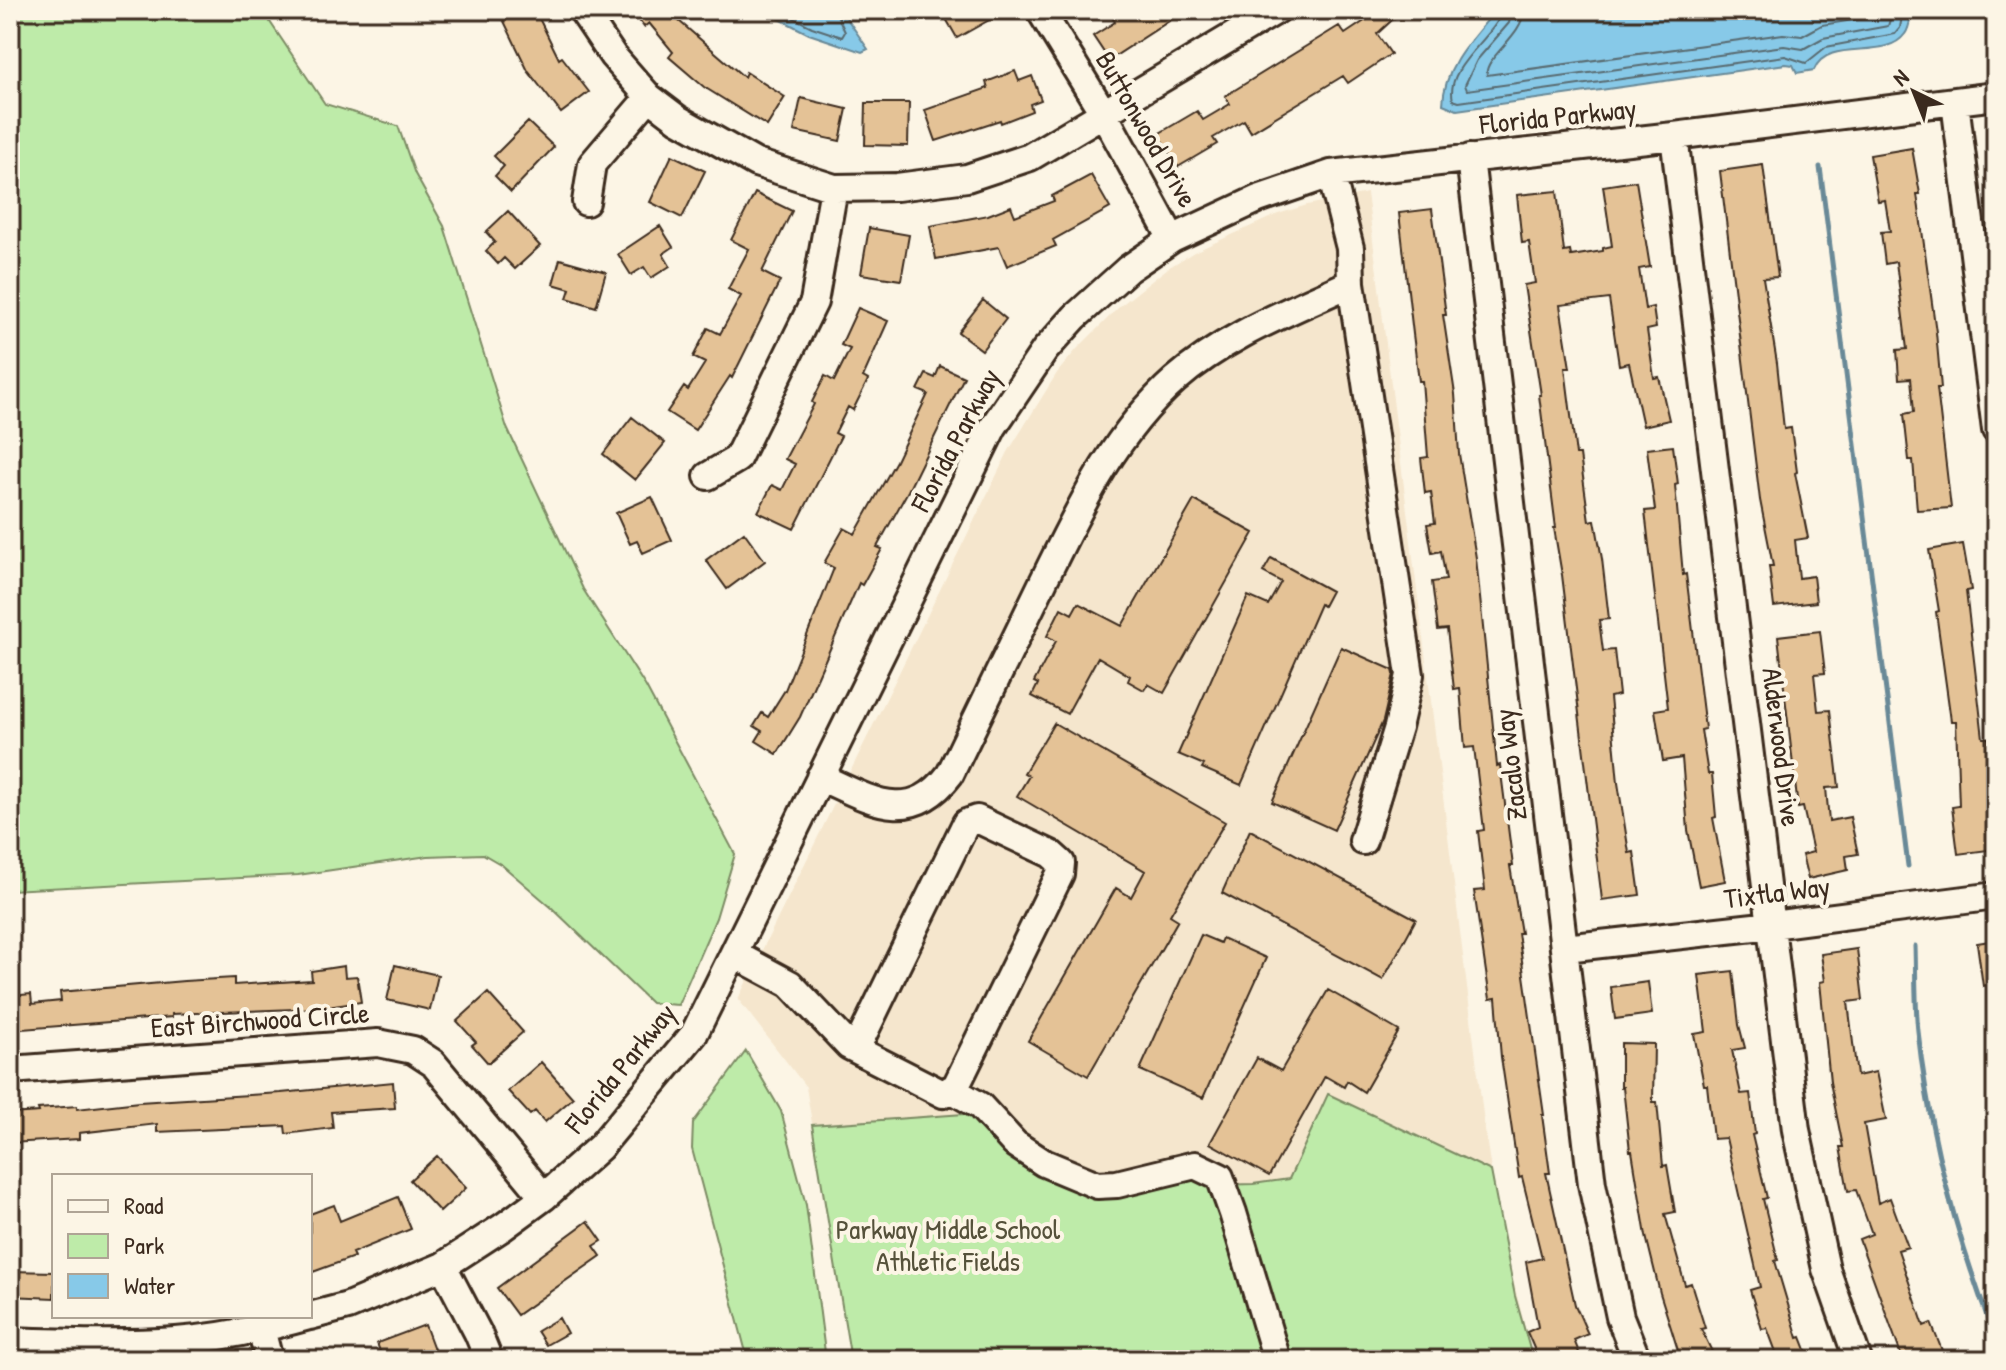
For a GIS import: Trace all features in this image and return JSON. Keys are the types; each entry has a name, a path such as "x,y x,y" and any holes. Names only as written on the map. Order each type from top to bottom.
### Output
{"street":[{"path":"582,10 613,56 649,97 678,119 756,163 834,188 897,187 967,178 1030,157 1277,10"},
{"name":"Buttonwood Drive","path":"1040,10 1104,114 1172,239"},
{"name":"Florida Parkway","path":"312,1315 348,1306 443,1266 544,1197 600,1147 694,1034 993,427 1045,350 1083,309 1128,269 1172,239 1258,199 1331,174 1996,96"},
{"path":"586,202 592,164 649,97"},
{"path":"1955,102 1996,430"},
{"name":"Alderwood Drive","path":"1674,136 1796,1130 1826,1269 1858,1360"},
{"name":"Zacalo Way","path":"1470,158 1592,1184 1620,1317 1637,1360"},
{"path":"1331,174 1350,248 1351,283 1410,675 1398,727 1363,841"},
{"path":"708,476 737,459 814,302 834,188"},
{"path":"820,777 887,805 917,801 930,796 941,786 950,774 1081,506 1114,449 1139,415 1176,379 1244,332 1351,283"},
{"path":"734,954 790,984 849,1046 943,1094 956,1086 1060,874 1061,863 1051,854 977,819 966,823 856,1049"},
{"name":"Tixtla Way","path":"1565,948 1996,896"},
{"name":"East Birchwood Circle","path":"10,1070 378,1043 413,1050 433,1063 452,1084 544,1197"},
{"path":"951,1089 980,1106 1015,1144 1044,1163 1097,1185 1117,1184 1195,1165 1220,1177 1277,1360"},
{"path":"443,1266 489,1360"},
{"name":"Florida Parkway","path":"10,1341 177,1341 261,1329 302,1318"},
{"path":"261,1329 269,1360"}],"shaded area":[{"path":"1367,193 1486,1138 1501,1232 1533,1360 851,1360 806,1087 738,999 1008,452 1057,373 1120,306 1168,268 1194,252 1278,214"}],"green space":[{"path":"10,10 262,10 325,104 398,126 415,174 444,226 507,428 583,589 646,687 735,854 716,918 678,1005 651,1003 552,908 502,865 483,854 428,856 298,875 10,890"},
{"path":"746,1051 781,1111 806,1205 826,1360 748,1360 692,1149 693,1123"},
{"name":"Parkway Middle School Athletic Fields","path":"1328,1094 1491,1171 1515,1296 1533,1360 851,1360 812,1125 978,1113 1098,1191 1175,1173 1216,1185 1253,1184 1289,1179"}],"water":[{"path":"762,10 841,10 868,49 862,52 809,34"},
{"path":"1496,10 1912,10 1907,32 1896,42 1884,47 1831,54 1821,60 1814,70 1797,73 1793,65 1786,64 1457,110 1443,104 1448,77 1454,65"}],"building":[{"path":"517,10 535,10 559,59 562,57 589,92 561,113 528,71 502,17"},
{"path":"631,10 692,10 679,21 744,77 746,72 785,97 767,126 704,87 669,57 673,52 649,23 644,27"},
{"path":"941,10 1007,10 957,38"},
{"path":"1107,10 1186,10 1109,60 1093,36 1115,22"},
{"path":"1381,10 1403,10 1377,34 1391,54 1348,83 1343,76 1251,132 1244,120 1213,138 1217,144 1178,167 1158,134 1197,111 1203,120 1230,104 1225,96 1339,26 1345,34"},
{"path":"1015,71 1019,81 1032,76 1041,100 1030,104 1032,111 936,141 925,110 988,88 986,82"},
{"path":"801,98 847,109 840,141 794,131"},
{"path":"866,103 909,103 908,146 865,145"},
{"path":"528,122 554,147 511,192 495,176 504,166 494,156"},
{"path":"1912,148 1936,332 1941,388 1937,388 1951,508 1917,510 1913,460 1909,460 1904,414 1914,412 1911,378 1899,379 1897,350 1907,349 1896,262 1885,264 1881,232 1890,231 1885,200 1878,201 1870,155"},
{"path":"672,155 705,171 682,218 650,202"},
{"path":"1763,165 1778,277 1763,278 1784,429 1791,428 1795,473 1808,538 1795,540 1799,578 1813,576 1816,602 1774,607 1769,566 1773,566 1760,500 1720,171"},
{"path":"1091,175 1110,208 1053,240 1056,246 1007,266 999,247 936,259 930,226 988,215 1011,206 1015,216 1054,201 1052,196"},
{"path":"1636,181 1650,267 1639,269 1645,309 1653,307 1656,328 1647,330 1654,378 1659,377 1669,420 1643,426 1629,363 1619,365 1609,299 1560,305 1570,368 1565,368 1576,455 1580,455 1589,521 1595,520 1602,559 1609,619 1599,620 1603,651 1614,650 1619,695 1610,697 1618,783 1629,853 1634,852 1640,895 1602,900 1554,528 1541,395 1524,285 1535,283 1529,242 1522,243 1517,195 1557,191 1564,252 1570,251 1571,256 1603,251 1603,248 1612,246 1603,186"},
{"path":"755,193 792,211 762,272 780,281 732,378 730,376 695,430 667,412 684,387 688,390 705,363 693,357 708,328 720,334 741,296 728,289 749,249 731,240"},
{"path":"1432,209 1455,394 1459,454 1476,558 1497,766 1500,765 1513,866 1510,866 1521,933 1518,933 1544,1115 1550,1173 1546,1173 1575,1305 1588,1334 1574,1340 1582,1360 1539,1360 1527,1332 1538,1327 1526,1262 1542,1258 1522,1177 1519,1178 1501,1057 1496,998 1490,999 1474,891 1485,890 1478,831 1484,830 1474,747 1465,748 1460,688 1454,689 1447,629 1438,630 1432,582 1446,580 1441,551 1432,553 1427,524 1435,523 1431,492 1425,493 1421,458 1428,457 1422,381 1419,381 1399,213"},
{"path":"508,211 540,246 515,269 504,258 498,264 486,251 495,242 486,232"},
{"path":"660,226 673,247 663,254 670,266 651,278 644,267 631,275 618,254"},
{"path":"869,228 909,235 901,280 861,274"},
{"path":"560,259 606,272 596,307 567,298 570,289 553,284"},
{"path":"983,300 1006,319 982,350 958,332"},
{"path":"858,308 888,321 863,377 868,380 853,410 848,407 835,433 841,436 794,529 758,512 772,485 782,490 795,464 785,459 825,376 834,381 850,349 841,345"},
{"path":"940,366 964,377 877,547 882,549 862,585 859,583 800,717 777,754 756,741 762,731 754,726 762,713 768,717 785,690 834,568 824,563 844,528 855,534 896,461 928,394 918,390 926,374 935,378"},
{"path":"632,417 665,443 635,480 603,454"},
{"path":"1673,446 1683,575 1686,574 1705,729 1701,730 1708,774 1712,774 1716,817 1713,818 1725,881 1699,886 1688,830 1682,758 1663,761 1655,710 1668,708 1645,511 1655,510 1647,449"},
{"path":"652,497 672,540 643,553 637,541 630,544 616,513"},
{"path":"1194,500 1254,533 1164,693 1148,684 1144,690 1128,681 1130,676 1098,657 1067,714 1032,696 1038,684 1034,682 1056,641 1047,636 1061,608 1072,614 1078,603 1122,626"},
{"path":"744,532 765,561 727,589 706,560"},
{"path":"1963,544 1971,590 1966,591 1983,738 1988,738 1996,849 1958,854 1952,807 1959,806 1956,721 1951,721 1929,550"},
{"path":"1271,558 1331,591 1323,606 1320,604 1241,785 1178,754 1248,596 1268,605 1281,582 1263,572"},
{"path":"1820,631 1825,673 1814,674 1818,711 1830,710 1839,787 1826,788 1829,821 1850,817 1858,854 1846,856 1848,870 1808,879 1802,855 1813,852 1803,807 1798,808 1778,636"},
{"path":"1341,647 1393,670 1394,674 1383,721 1334,830 1272,802"},
{"path":"1054,723 1225,822 1170,915 1178,920 1088,1076 1028,1041 1116,888 1131,897 1145,871 1017,796 1029,776 1024,773"},
{"path":"1250,830 1416,919 1383,980 1222,893"},
{"path":"1201,935 1220,943 1222,938 1266,958 1203,1098 1140,1070"},
{"path":"1996,940 1996,984 1983,986 1977,943"},
{"path":"1857,949 1863,1000 1848,1002 1857,1076 1876,1072 1886,1120 1864,1124 1878,1203 1890,1198 1908,1247 1898,1250 1924,1326 1931,1323 1943,1353 1938,1354 1940,1360 1903,1360 1859,1239 1872,1234 1856,1190 1848,1191 1830,1082 1820,982 1825,981 1821,954"},
{"path":"395,965 438,975 430,1010 387,1000"},
{"path":"344,966 345,977 357,976 361,1002 321,1008 172,1014 172,1017 10,1030 10,996 31,994 32,1004 61,1001 60,992 184,981 234,978 234,985 312,980 311,971"},
{"path":"1733,971 1745,1048 1732,1050 1741,1094 1750,1093 1755,1134 1752,1135 1767,1198 1763,1199 1778,1260 1775,1261 1798,1338 1801,1337 1810,1360 1779,1360 1767,1328 1762,1329 1750,1290 1760,1287 1726,1138 1713,1139 1707,1085 1704,1085 1694,1034 1706,1032 1699,975"},
{"path":"1648,982 1652,1014 1615,1019 1611,987"},
{"path":"1328,990 1399,1031 1364,1092 1347,1081 1344,1087 1325,1076 1269,1176 1210,1143 1257,1058 1281,1071"},
{"path":"488,993 523,1032 488,1063 472,1045 476,1042 457,1021"},
{"path":"1621,1043 1654,1044 1653,1102 1657,1102 1663,1166 1667,1165 1675,1212 1665,1214 1685,1285 1691,1283 1705,1328 1701,1329 1716,1360 1681,1360 1660,1293 1630,1151 1621,1087"},
{"path":"541,1062 573,1098 545,1122 535,1111 530,1115 508,1091"},
{"path":"393,1082 395,1108 331,1112 333,1128 286,1134 285,1126 157,1132 157,1124 79,1133 79,1139 10,1143 10,1114 39,1112 38,1109 77,1106 77,1109"},
{"path":"437,1156 466,1188 440,1212 410,1180"},
{"path":"398,1197 411,1229 352,1253 354,1257 312,1272 312,1213 334,1205 340,1221"},
{"path":"588,1221 602,1241 594,1246 601,1256 517,1315 497,1288"},
{"path":"10,1271 52,1272 52,1298 10,1296"},
{"path":"559,1318 567,1333 546,1345 537,1331"},
{"path":"425,1325 438,1360 383,1360 377,1343"}],"waterway":[{"path":"1820,167 1908,866"},
{"path":"1915,946 1918,1031 1937,1149 1969,1265 1996,1340"}]}
